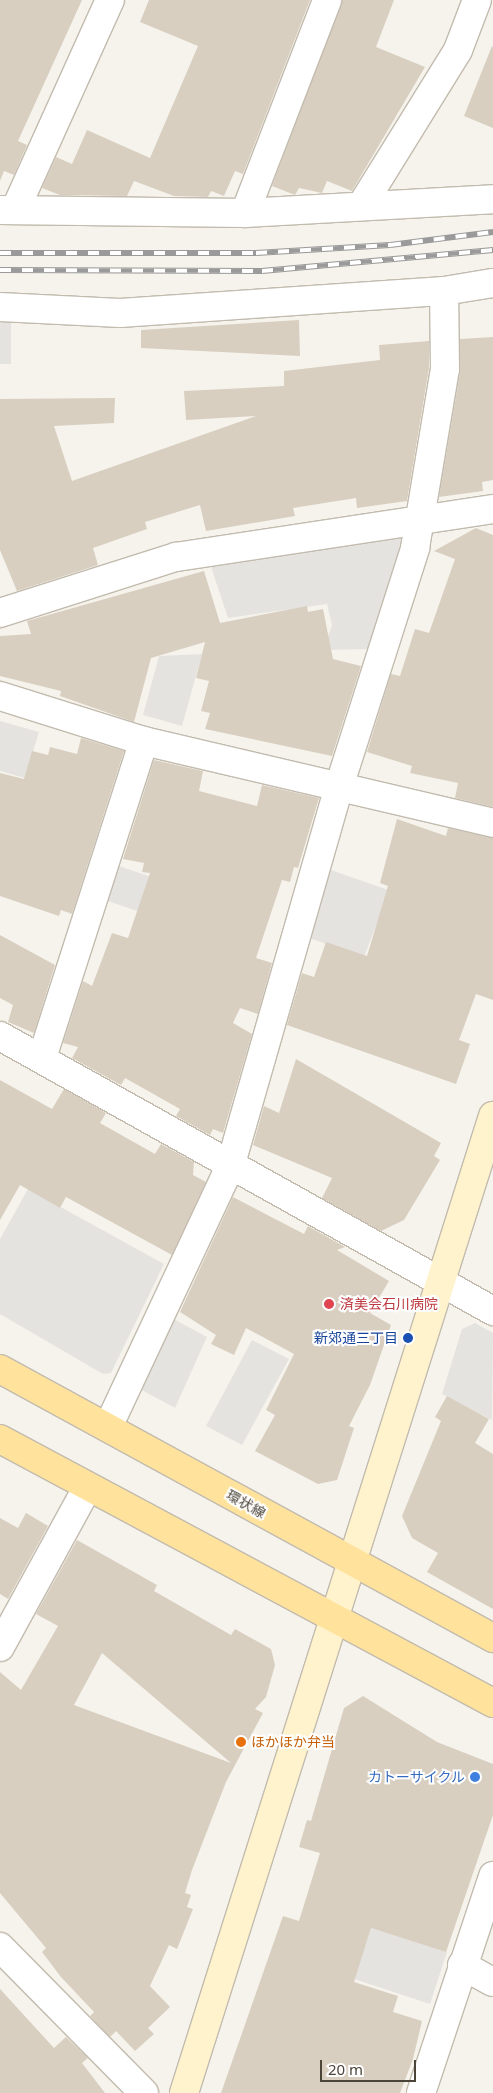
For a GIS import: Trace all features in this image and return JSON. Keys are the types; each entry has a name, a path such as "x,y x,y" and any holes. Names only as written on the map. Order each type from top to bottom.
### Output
{"main road":[{"name":"環状線","path":"0,1369 493,1638"},
{"path":"0,1439 87,1488 337,1617 493,1703"}],"street":[{"path":"110,0 8,209 245,213 493,199"},
{"path":"245,213 327,0"},
{"path":"362,205 458,50 477,0"},
{"path":"0,307 120,313 444,292 493,283"},
{"path":"108,1427 230,1167 338,790 415,548 445,369 444,292"},
{"path":"0,613 176,557 493,509"},
{"path":"0,696 144,741 338,790 493,823"},
{"path":"42,1058 144,741"},
{"path":"0,1036 42,1058 230,1167 440,1284 493,1311"},
{"path":"184,2093 337,1617 351,1562 493,1116"},
{"path":"0,1647 87,1488"},
{"path":"421,2093 493,1876"},
{"path":"0,1947 144,2093"},
{"path":"462,1965 493,1982"}],"shaded area":[{"path":"0,322 11,322 11,364 0,364"},
{"path":"402,535 408,546 372,649 323,650 332,625 327,604 228,618 209,561"},
{"path":"202,654 182,726 143,715 159,656"},
{"path":"0,721 39,732 25,778 0,771"},
{"path":"119,866 201,894 189,929 108,901"},
{"path":"331,870 414,899 377,923 364,957 306,937"},
{"path":"28,1189 164,1264 111,1373 103,1374 0,1314 0,1239"},
{"path":"170,1317 207,1337 175,1408 138,1388"},
{"path":"475,1323 493,1333 492,1420 442,1394 462,1329"},
{"path":"252,1340 289,1359 242,1445 206,1426"},
{"path":"371,1928 447,1952 430,2004 354,1979"}],"building":[{"path":"0,0 82,0 18,141 27,145 14,175 4,171 0,181"},
{"path":"149,0 310,0 243,174 235,171 224,196 211,191 208,197 174,196 134,181 127,196 60,195 42,188 56,157 72,164 87,130 150,158 198,46 140,22"},
{"path":"342,0 394,0 376,47 425,67 352,191 327,181 322,193 299,188 295,195 272,186"},
{"path":"493,47 493,128 464,116"},
{"path":"299,320 300,356 141,348 141,330"},
{"path":"493,337 493,480 482,482 483,491 439,497 460,372 460,339"},
{"path":"429,341 429,368 407,501 357,508 356,498 293,508 295,516 206,531 200,505 145,522 147,529 93,548 98,565 17,591 0,550 0,399 115,398 114,423 54,426 72,481 256,416 186,420 184,391 284,386 284,371 380,360 379,345"},
{"path":"476,528 493,535 493,807 455,798 458,783 410,773 412,766 367,752 391,674 400,676 415,629 429,633 455,559 434,551"},
{"path":"204,571 220,623 307,606 308,612 323,609 333,659 361,666 332,756 205,729 210,713 201,711 209,681 196,678 205,642 151,658 134,722 60,696 61,691 0,676 0,636 31,634 27,621"},
{"path":"81,738 124,751 72,914 61,910 59,916 0,896 0,773 24,779 32,751 48,755 50,747 77,754"},
{"path":"154,760 203,771 199,791 257,806 262,785 319,798 298,868 294,867 290,882 282,880 256,958 272,963 258,1014 240,1008 233,1023 252,1034 223,1133 213,1129 210,1135 176,1116 180,1109 125,1078 121,1085 72,1058 78,1047 63,1043 83,981 92,986 112,933 128,938 150,873 142,872 144,863 123,859"},
{"path":"397,819 446,836 448,828 493,838 493,1000 476,994 459,1040 470,1044 456,1084 287,1025 302,973 314,977 326,942 367,956 388,886 380,883"},
{"path":"0,935 55,965 34,1033 8,1022 13,1005 0,998"},
{"path":"296,1059 441,1143 434,1156 440,1160 404,1220 381,1231 322,1198 332,1178 253,1145 264,1106 279,1113"},
{"path":"0,1080 52,1109 64,1089 106,1113 100,1123 155,1154 161,1144 194,1162 193,1175 206,1182 172,1255 66,1197 60,1208 20,1185 0,1220"},
{"path":"233,1197 304,1234 308,1226 345,1247 337,1250 389,1281 370,1313 391,1325 370,1385 349,1426 354,1428 337,1480 318,1484 255,1451 275,1415 266,1410 294,1354 246,1328 234,1355 211,1344 216,1335 180,1312"},
{"path":"447,1396 489,1419 475,1443 493,1454 493,1609 427,1572 438,1553 412,1538 402,1516 441,1421 435,1417"},
{"path":"26,1513 48,1526 8,1599 0,1594 0,1518 18,1528"},
{"path":"77,1540 157,1585 154,1591 231,1635 235,1629 271,1649 275,1665 266,1697 255,1709 263,1713 226,1782 192,1870 185,1893 191,1895 187,1907 193,1909 177,1949 169,1945 150,1986 170,2007 148,2028 154,2034 135,2051 116,2031 110,2037 90,2016 94,2012 61,1977 42,1952 46,1948 0,1893 0,1672 21,1690 58,1626 36,1614","holes":["102,1653 231,1763 74,1705"]},
{"path":"363,1696 437,1742 493,1764 493,1815 446,1952 371,1928 354,1982 398,1996 393,2012 422,2021 413,2059 400,2093 221,2093 283,1916 299,1921 320,1853 299,1847 307,1820 311,1821 344,1708"},
{"path":"0,1989 54,2048 66,2037 88,2058 82,2063 105,2093 0,2093"}],"railway":[{"path":"0,253 256,253 390,245 493,232"},
{"path":"0,270 262,271 493,250"}],"place":[{"name":"済美会石川病院","path":"329,1304"},
{"name":"新郊通三丁目","path":"408,1338"},
{"name":"ほかほか弁当","path":"241,1742"},
{"name":"カトーサイクル","path":"475,1777"}]}
